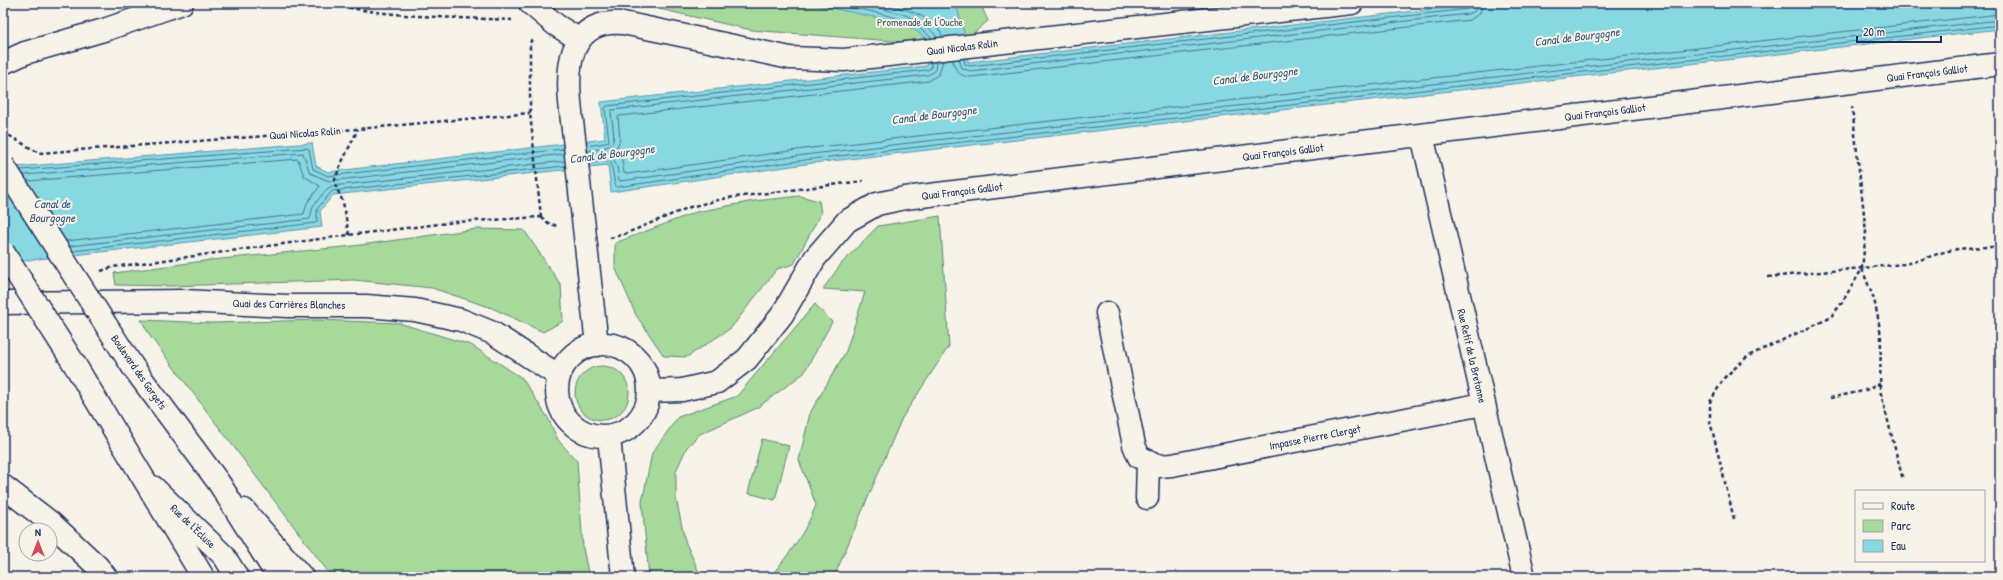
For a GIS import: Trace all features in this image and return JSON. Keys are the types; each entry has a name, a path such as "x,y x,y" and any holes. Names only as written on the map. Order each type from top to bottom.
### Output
{"street":[{"path":"3,63 24,52 107,29 182,3"},
{"path":"530,3 556,24 580,40"},
{"name":"Quai Nicolas Rolin","path":"597,345 581,205 571,102 570,68 574,51 580,40 592,27 612,22 639,26 790,58 844,60 1352,3"},
{"name":"Quai François Galliot","path":"649,391 682,390 717,382 747,359 782,315 815,258 824,247 847,221 877,204 913,197 2000,64"},
{"name":"Rue Retif de la Bretonne","path":"1422,135 1524,577"},
{"name":"Boulevard des Gorgets","path":"3,165 133,367 219,483 278,577"},
{"path":"3,252 75,365 204,577"},
{"name":"Quai des Carrières Blanches","path":"3,303 183,301 288,306 366,306 415,310 461,320 493,333 559,376"},
{"path":"1107,313 1134,445 1139,457 1148,462 1147,498"},
{"path":"606,344 621,347 634,356 644,367 649,381 649,391 645,411 636,423 624,432 609,437 594,436 579,430 567,420 559,406 556,391 559,376 566,362 577,352 591,345 606,344"},
{"name":"Impasse Pierre Clerget","path":"1148,462 1159,466 1172,465 1483,404"},
{"path":"609,437 623,577"},
{"name":"Rue de l'Écluse","path":"144,480 224,556 237,577"},
{"path":"219,483 302,577"},
{"path":"3,486 12,491 51,523 98,567 106,577"}],"path":[{"path":"328,3 353,9 383,13 513,20"},
{"path":"99,272 113,267 349,235 456,222 541,217 530,113 530,43 533,37"},
{"path":"1734,519 1710,421 1710,402 1714,393 1731,370 1748,356 1830,318 1841,304 1862,269 1866,232 1850,83"},
{"name":"Quai Nicolas Rolin","path":"3,132 39,153 358,129 530,113"},
{"path":"349,235 343,202 334,182 358,129"},
{"path":"1768,277 1862,269 1917,262 1952,250 1976,247 2000,247"},
{"path":"1862,269 1874,298 1878,318 1881,337 1880,384 1903,480"},
{"path":"1830,398 1863,391 1880,384"}],"green space":[{"name":"Promenade de l'Ouche","path":"633,3 980,3 988,21 970,36 917,43 751,30"},
{"path":"800,196 819,201 821,213 794,264 777,269 731,328 687,357 664,356 636,315 615,267 615,243 696,212 754,201"},
{"path":"940,216 949,346 902,418 834,577 770,577 796,543 807,525 816,505 799,460 810,413 846,351 865,292 823,289 841,264 878,226"},
{"path":"476,229 524,230 561,285 563,321 543,332 492,308 432,288 354,280 171,286 116,285 114,273 211,260 353,246"},
{"path":"815,304 832,322 804,373 757,408 700,434 687,447 676,471 676,498 685,541 698,570 705,577 649,577 642,502 652,453 678,417 737,396"},
{"path":"141,320 212,323 318,320 399,323 471,345 522,378 548,418 558,440 577,461 583,548 589,577 332,577 150,336"},
{"path":"597,366 607,366 617,370 625,378 629,388 629,398 625,408 617,416 607,420 597,420 587,416 579,408 575,398 575,388 579,378 587,370"},
{"path":"762,439 789,446 775,500 748,493"}],"water":[{"name":"Canal de Bourgogne","path":"808,3 954,3 956,4 965,36 968,62 1485,3 2000,3 2000,29 813,163 611,192 608,165 333,195 320,211 322,227 3,263 3,168 312,143 316,166 328,172 605,139 601,102 927,66 928,40 915,30 897,22"}]}
